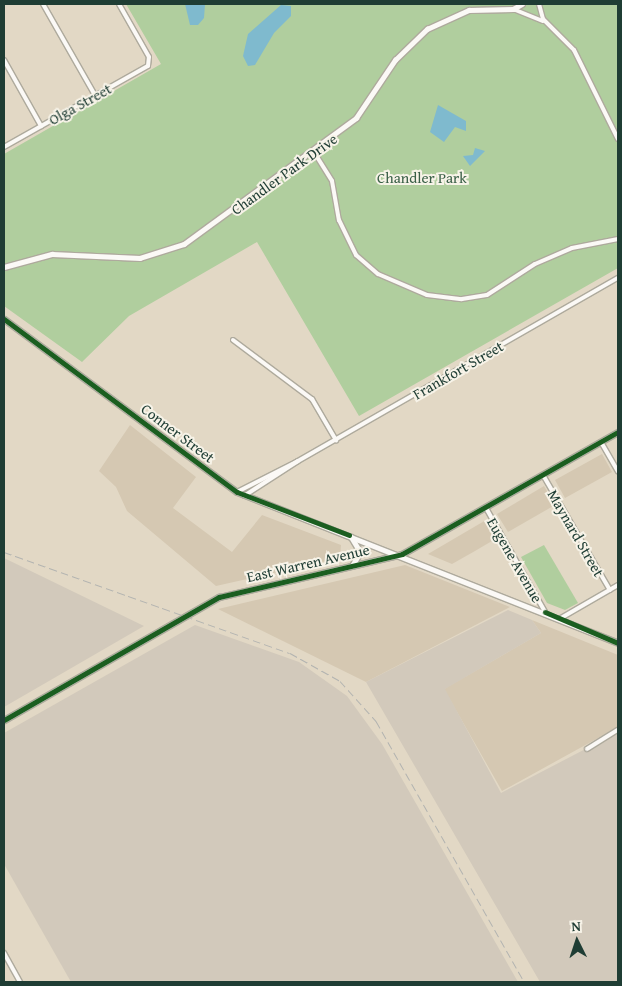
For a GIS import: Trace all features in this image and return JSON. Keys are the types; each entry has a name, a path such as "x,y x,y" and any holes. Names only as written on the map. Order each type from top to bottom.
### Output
{"main road":[{"name":"Conner Street","path":"4,320 244,496 402,554 618,643"},
{"name":"East Warren Avenue","path":"4,720 219,597 402,554 618,432"},
{"path":"349,535 360,552 352,566"}],"street":[{"path":"43,4 95,95"},
{"name":"Olga Street","path":"4,147 148,66 149,57 119,4"},
{"name":"Chandler Park Drive","path":"4,267 52,254 123,259 167,251 206,230 314,152 356,118 396,60 427,29 469,10 513,9 522,4"},
{"path":"539,4 547,23 574,50 618,139"},
{"path":"513,9 547,23"},
{"path":"4,60 41,126"},
{"path":"314,152 332,181 339,220 356,255 378,274 428,295 462,299 487,295 536,264 572,248 618,239"},
{"name":"Frankfort Street","path":"298,461 618,278"},
{"path":"233,340 312,399 336,440"},
{"path":"601,442 618,472"},
{"path":"237,492 298,461"},
{"path":"244,496 298,461"},
{"name":"Maynard Street","path":"543,475 610,590"},
{"name":"Eugene Avenue","path":"486,508 545,612"},
{"path":"561,618 618,585"},
{"path":"587,749 618,730"},
{"path":"4,953 20,982"}],"shaded area":[{"path":"130,425 196,477 173,508 232,552 262,515 341,545 340,558 216,586 127,511 116,487 99,471"},
{"path":"602,454 612,472 565,498 555,480"},
{"path":"544,486 555,505 508,532 497,514"},
{"path":"486,520 497,538 475,551 452,564 428,554"},
{"path":"4,558 144,626 4,707"},
{"path":"405,565 510,607 366,682 218,609"},
{"path":"508,610 532,620 541,633 445,689 501,793 618,732 618,982 540,982 366,682"},
{"path":"532,620 618,655 618,727 502,791 444,689 541,633"},
{"path":"195,625 299,662 347,696 382,744 518,982 71,982 4,864 4,733"}],"green space":[{"name":"Chandler Park","path":"126,4 618,4 618,268 359,416 257,242 129,316 82,362 4,306 4,154 161,64"},
{"path":"544,545 578,603 565,610 547,603 521,557"}],"water":[{"path":"185,4 205,4 204,18 198,25 190,25"},
{"path":"281,5 291,6 291,16 274,33 255,65 248,66 243,56 248,34"},
{"path":"438,105 466,121 466,131 455,127 444,142 430,132"},
{"path":"475,148 485,151 470,166 463,156 473,155"}],"railway":[{"path":"4,552 290,653 340,681 376,721 524,982"}],"cycle path":[{"path":"4,319 237,492 349,535"},
{"path":"4,720 219,597 402,554 618,432"},
{"path":"545,612 618,643"}]}
